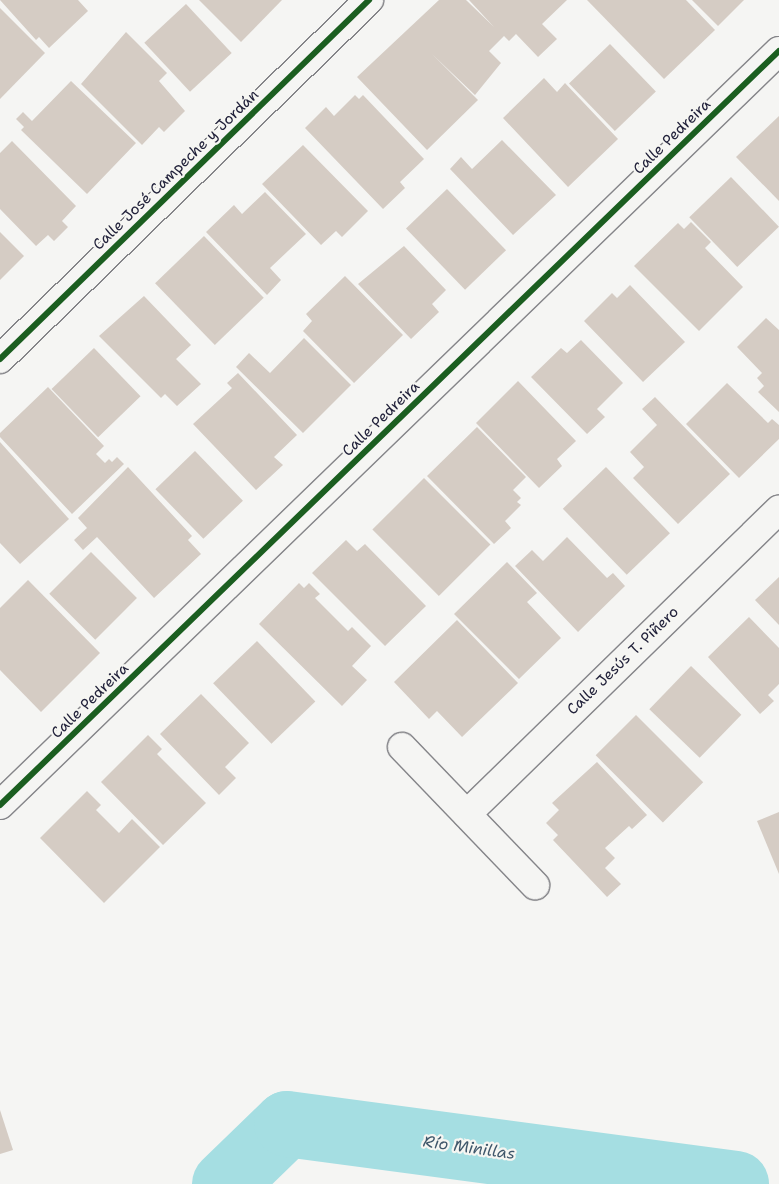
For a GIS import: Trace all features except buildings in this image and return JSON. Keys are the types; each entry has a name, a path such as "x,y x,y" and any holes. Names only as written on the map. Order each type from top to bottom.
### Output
{"street":[{"name":"Calle José Campeche y Jordán","path":"0,359 368,0"},
{"name":"Calle Pedreira","path":"0,805 779,51"},
{"name":"Calle Jesús T. Piñero","path":"467,814 779,508"},
{"path":"402,747 535,885"}],"waterway":[{"name":"Río Minillas","path":"225,1184 287,1124 736,1184"}],"cycle path":[{"path":"0,359 369,0"},
{"path":"0,805 779,51"}]}
